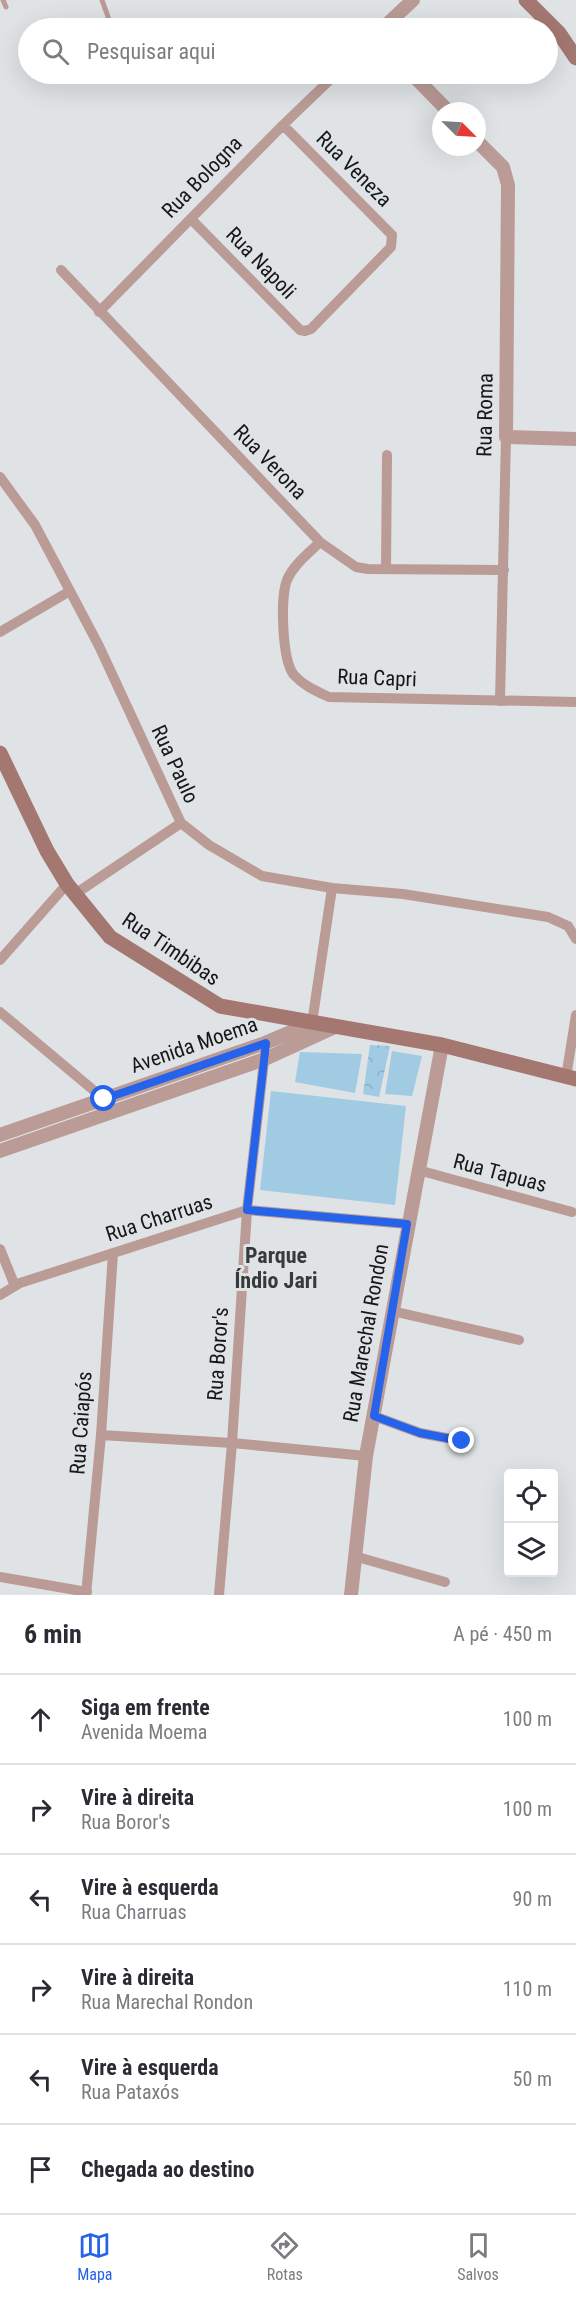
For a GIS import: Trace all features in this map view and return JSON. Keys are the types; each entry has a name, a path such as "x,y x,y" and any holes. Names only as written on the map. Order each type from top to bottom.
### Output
{"main road":[{"path":"526,0 544,18"},
{"path":"558,32 576,58"},
{"name":"Rua Timbibas","path":"0,753 47,851 71,889 110,937 220,1006 312,1023"},
{"path":"312,1023 442,1045 571,1078"}],"street":[{"path":"394,18 413,0"},
{"name":"Rua Bologna","path":"99,312 326,84"},
{"path":"422,84 439,102"},
{"name":"Rua Veneza","path":"283,125 392,235 391,246 383,255 311,329 305,331"},
{"name":"Rua Roma","path":"486,150 503,167 508,185 504,570 500,701"},
{"name":"Rua Napoli","path":"191,219 300,330 305,331"},
{"name":"Rua Verona","path":"61,270 320,542 356,567 504,570"},
{"path":"506,437 576,439"},
{"path":"386,569 387,455"},
{"name":"Rua Paulo","path":"0,477 35,525 99,646 181,823 208,845 262,876 332,888 403,894 548,917 568,926 576,939"},
{"name":"Rua Capri","path":"320,542 297,563 286,582 284,630 287,653 293,674 309,688 329,697 576,702"},
{"path":"0,632 70,591"},
{"path":"0,960 71,889 181,823"},
{"path":"312,1023 332,888"},
{"path":"0,1012 104,1099"},
{"path":"571,1078 576,1016"},
{"name":"Avenida Moema","path":"0,1136 266,1043 312,1023"},
{"name":"Avenida Moema","path":"0,1151 265,1059 335,1027"},
{"name":"Rua Boror's","path":"219,1595 232,1443 247,1210 266,1043"},
{"name":"Rua Marechal Rondon","path":"351,1595 366,1456 407,1224 442,1045"},
{"name":"Rua Tapuas","path":"418,1170 572,1212"},
{"name":"Rua Charruas","path":"0,1295 15,1287 113,1253 247,1210 407,1224"},
{"path":"0,1249 15,1287"},
{"name":"Rua Caiapós","path":"86,1593 101,1435 113,1253"},
{"path":"392,1311 519,1340"},
{"path":"374,1416 420,1433 462,1441"},
{"path":"101,1435 232,1443 366,1456"},
{"path":"354,1556 445,1582"},
{"path":"0,1577 86,1593"}],"lane":[{"path":"3,0 6,7"},
{"path":"102,0 108,18"}],"green space":[{"path":"370,1045 390,1046 379,1097 363,1094"},
{"path":"392,1051 422,1056 412,1096 385,1094"},
{"path":"300,1052 362,1054 355,1093 295,1082"},
{"path":"271,1091 406,1106 395,1205 260,1190"}],"district":[{"name":"Parque Índio Jari","path":"276,1268"}],"route":[{"path":"104,1099 266,1043 247,1210 407,1224 374,1416 420,1433 462,1441"}]}
